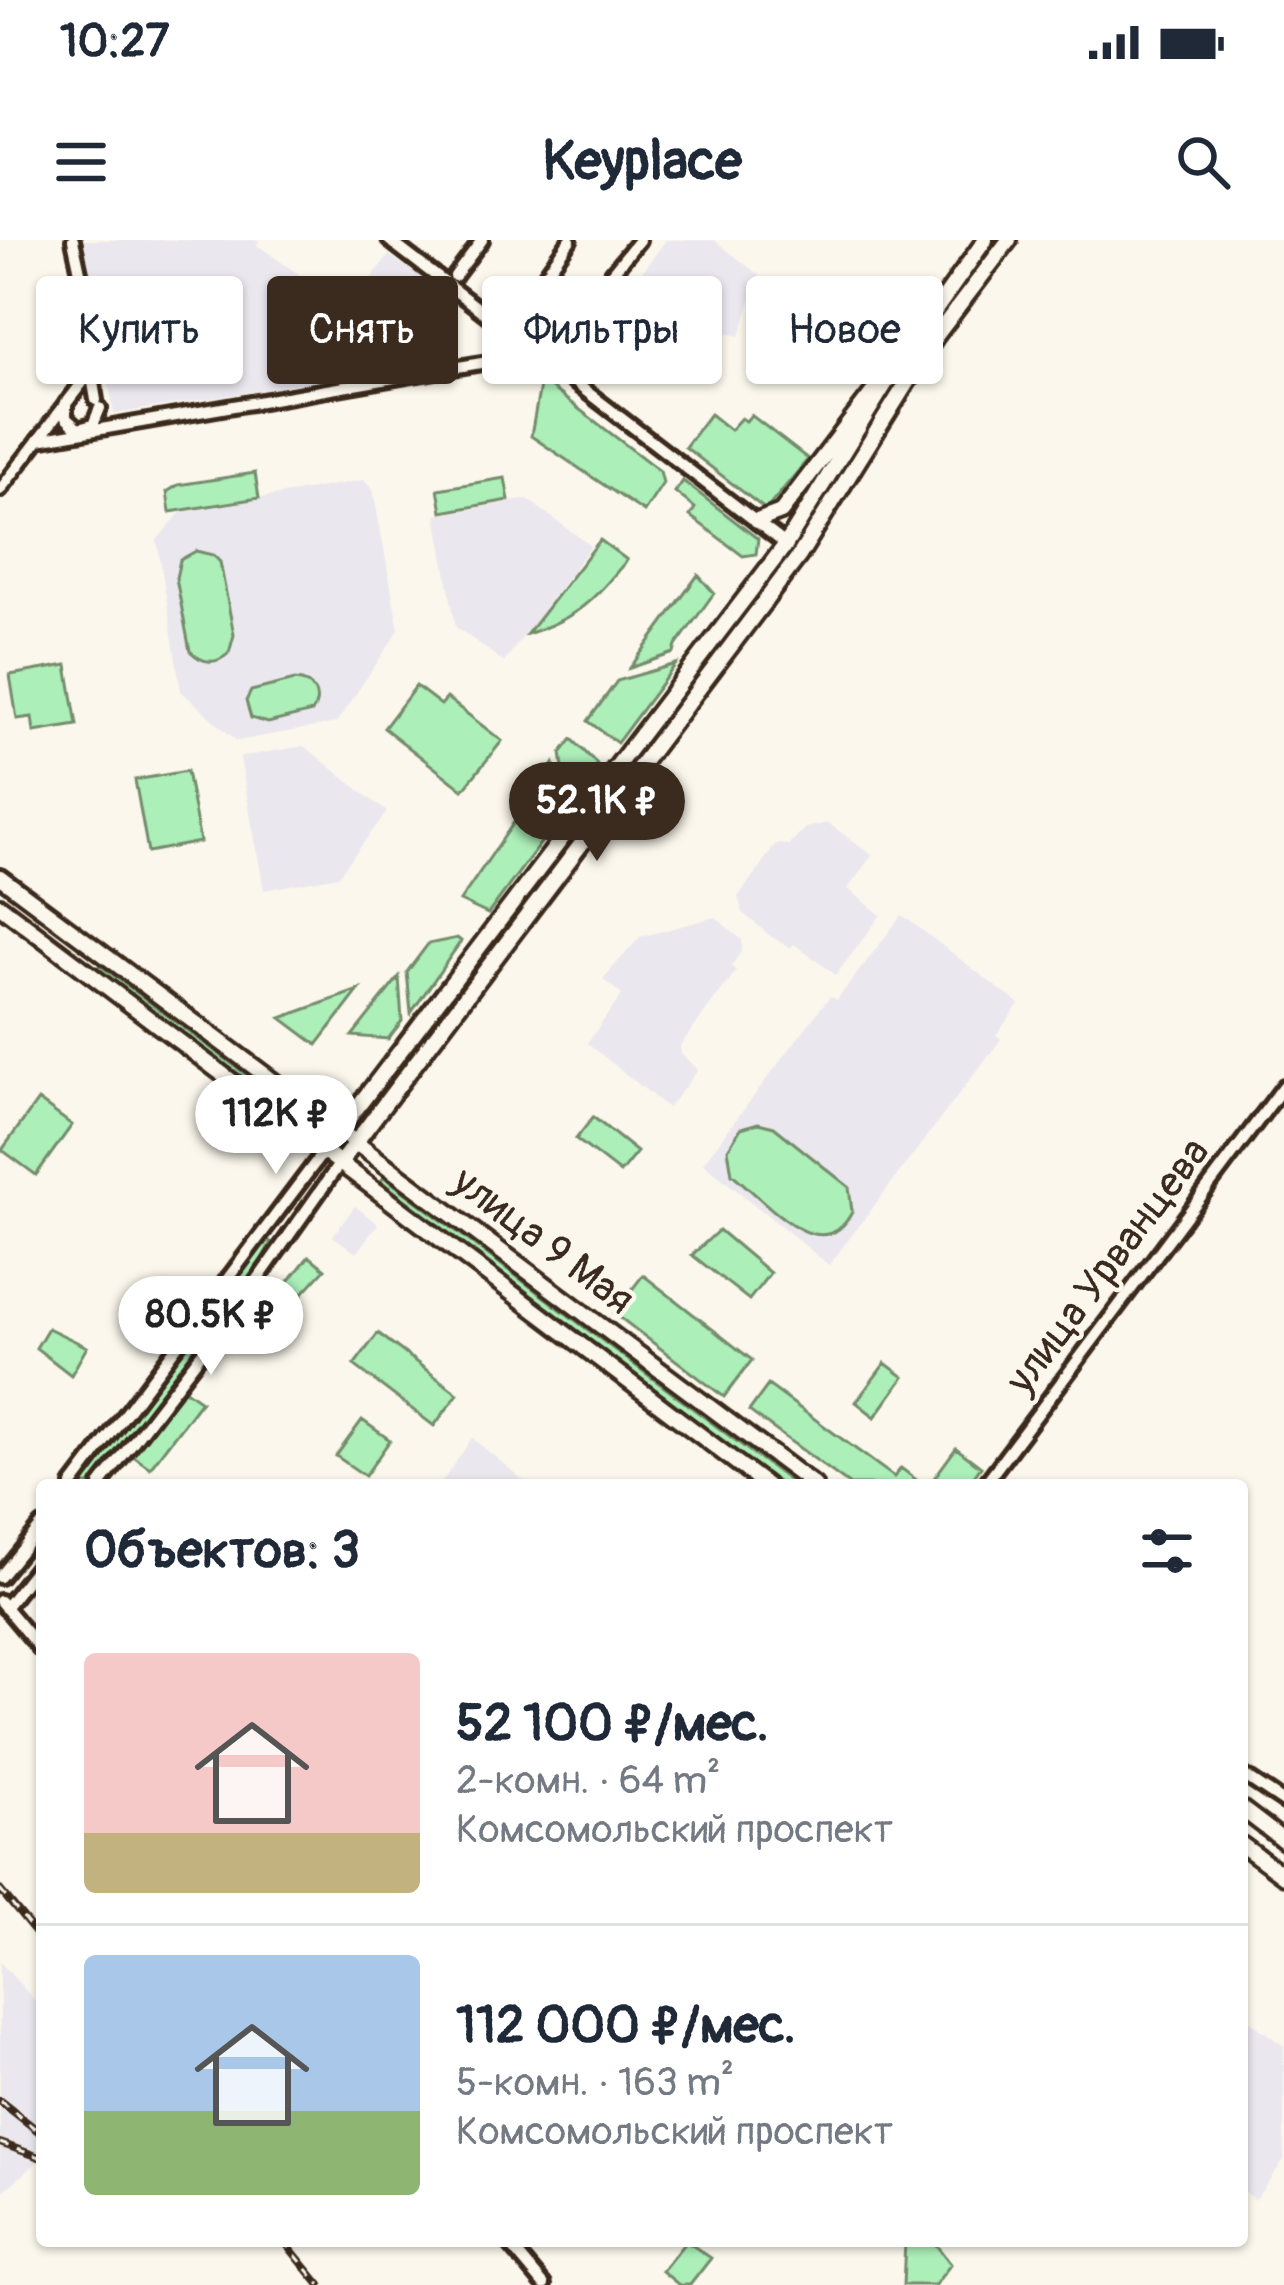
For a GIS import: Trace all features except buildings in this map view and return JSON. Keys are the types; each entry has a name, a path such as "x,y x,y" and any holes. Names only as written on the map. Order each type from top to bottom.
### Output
{"main road":[{"path":"943,300 985,240"},
{"path":"340,1163 799,556 936,336 1009,240"},
{"path":"757,521 781,512 879,384"},
{"path":"324,1151 786,544 885,384"},
{"path":"598,793 612,804"},
{"name":"улица 9 Мая","path":"0,878 806,1479"},
{"name":"улица 9 Мая","path":"0,906 758,1479"},
{"path":"1248,1814 1284,1841"},
{"path":"1248,1849 1284,1876"}],"street":[{"path":"74,240 81,276"},
{"path":"389,240 482,310"},
{"path":"455,276 482,240"},
{"path":"541,276 570,240"},
{"path":"610,276 639,240"},
{"path":"38,440 482,361"},
{"path":"0,490 81,384"},
{"path":"69,400 66,418 73,427 83,430 97,422 94,384"},
{"path":"579,384 799,556"},
{"path":"69,400 87,394 116,424"},
{"name":"улица Урванцева","path":"989,1479 1284,1086"},
{"path":"77,1479 324,1151"},
{"path":"105,1479 340,1163"},
{"path":"267,1231 283,1243"},
{"path":"0,1577 36,1532"},
{"path":"36,1568 3,1604 36,1645"},
{"path":"1248,1784 1284,1802"},
{"path":"512,2247 544,2285"}],"shaded area":[{"path":"84,240 259,240 257,245 301,276 267,276 267,384 298,384 114,414 109,384 243,384 243,276 90,276"},
{"path":"666,240 714,240 759,275 746,276 746,317 740,336 722,332 722,276 639,276"},
{"path":"389,255 419,276 373,276"},
{"path":"364,480 373,490 399,630 336,723 237,741 181,691 157,540 181,512"},
{"path":"527,499 591,546 504,662 456,627 436,515"},
{"path":"304,746 387,812 338,876 264,890 240,757"},
{"path":"828,823 872,855 848,889 881,915 836,975 794,944 790,948 769,935 743,913 738,897 776,844 789,845 805,828"},
{"path":"902,915 1019,1004 996,1035 1001,1039 829,1265 703,1163 830,996 837,1000"},
{"path":"715,917 742,940 742,951 731,966 736,971 680,1046 681,1054 698,1070 668,1108 587,1043 622,995 603,979 640,937"},
{"path":"355,1206 378,1224 356,1253 333,1236"},
{"path":"472,1438 522,1479 444,1479"},
{"path":"0,1962 36,2002 36,2163 0,2194"},
{"path":"1248,2024 1284,2046 1284,2160 1255,2200 1248,2195"}],"green space":[{"path":"996,240 1000,240 943,319"},
{"path":"540,384 546,384 660,471 663,483 644,512 531,436"},
{"path":"895,384 899,384 812,528 807,525"},
{"path":"710,414 730,430 751,415 808,459 766,510 685,447"},
{"path":"255,473 259,498 170,512 167,492 178,485"},
{"path":"505,478 509,500 442,512 438,489"},
{"path":"683,481 758,539 756,554 743,556 690,516 695,508 675,492"},
{"path":"600,540 627,560 583,606 527,634"},
{"path":"196,551 220,562 234,635 229,653 214,661 190,651 176,578 180,560"},
{"path":"698,575 714,593 674,653 630,668"},
{"path":"676,664 617,743 588,721 617,681"},
{"path":"67,665 77,725 34,732 32,717 17,719 10,675"},
{"path":"295,680 314,691 312,712 268,723 251,718 246,701 251,691"},
{"path":"416,686 441,705 447,698 502,741 463,790 384,728"},
{"path":"572,739 597,764 568,804 561,753"},
{"path":"554,764 562,814 488,914 460,901"},
{"path":"187,771 200,842 148,852 135,780"},
{"path":"461,941 411,1013 407,972 428,944"},
{"path":"100,965 307,1120 305,1123 97,969"},
{"path":"399,977 402,1021 388,1039 352,1036"},
{"path":"359,990 317,1045 281,1018"},
{"path":"38,1100 72,1125 36,1175 2,1150"},
{"path":"593,1117 637,1152 620,1173 576,1139"},
{"path":"758,1123 774,1127 849,1187 852,1212 840,1228 825,1235 793,1225 732,1174 728,1149 741,1128"},
{"path":"384,1177 787,1479 773,1479 381,1181"},
{"path":"719,1230 770,1273 749,1300 692,1255"},
{"path":"266,1240 271,1242 254,1274 98,1479 85,1479"},
{"path":"309,1256 325,1269 290,1307 278,1295"},
{"path":"643,1275 752,1360 724,1397 614,1313"},
{"path":"48,1328 87,1347 71,1375 36,1348"},
{"path":"378,1333 458,1394 434,1426 354,1365"},
{"path":"885,1363 904,1377 875,1417 856,1402"},
{"path":"768,1385 894,1477 901,1468 915,1479 842,1479 749,1411"},
{"path":"184,1389 201,1401 150,1468 133,1456"},
{"path":"362,1420 390,1440 365,1476 336,1456"},
{"path":"956,1448 981,1467 972,1479 933,1479"},
{"path":"681,2247 695,2247 711,2258 690,2285 679,2285 662,2271"},
{"path":"905,2247 938,2247 951,2264 935,2285 903,2285"}],"railway":[{"path":"0,1890 36,1934"},
{"path":"0,2101 36,2129"},
{"path":"0,2143 36,2156"},
{"path":"289,2247 320,2285"}]}
